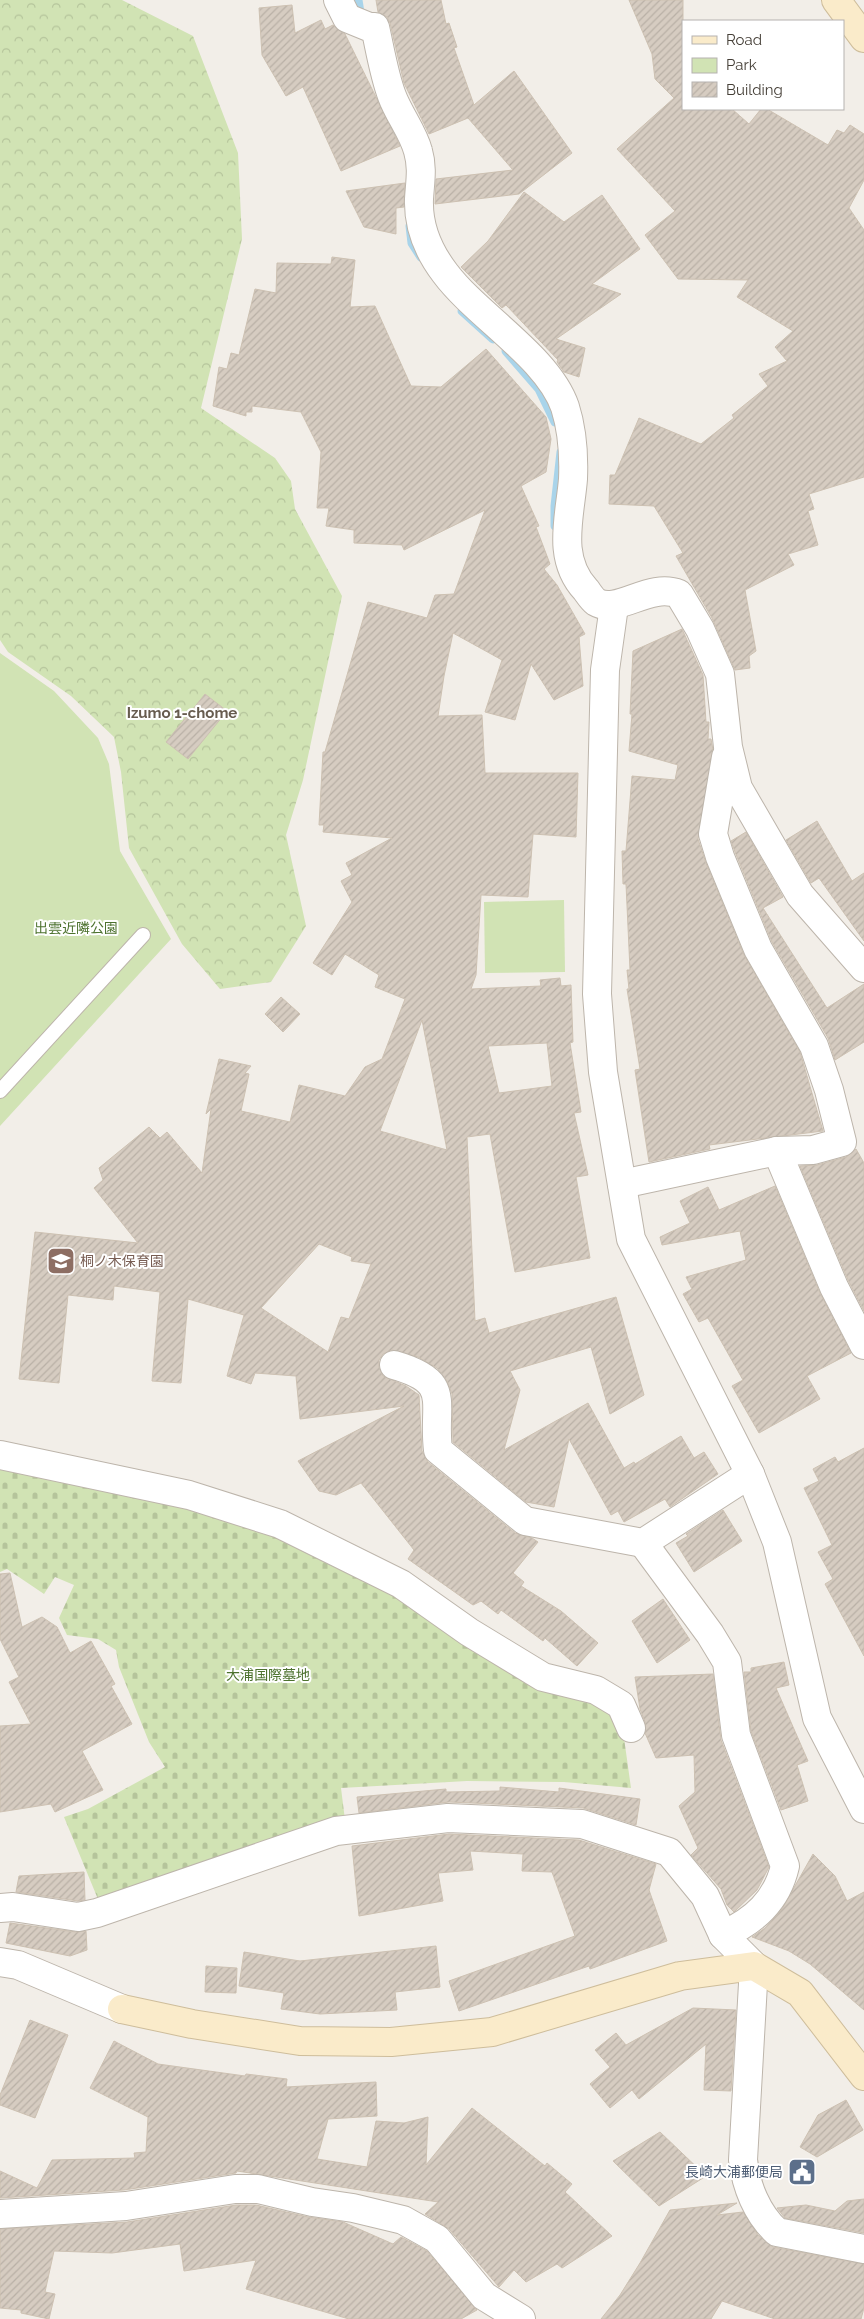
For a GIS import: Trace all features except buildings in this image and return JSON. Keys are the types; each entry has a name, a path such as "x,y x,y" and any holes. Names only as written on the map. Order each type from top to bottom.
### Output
{"street":[{"path":"836,0 864,38"},
{"path":"352,15 375,27 392,96 418,149 422,176 419,199 420,219 424,236 445,273 550,378 565,407 572,437 573,479 566,540 570,564 580,584 596,602 614,606 662,590 679,594 700,630 720,674 728,747 738,788 800,895 864,968"},
{"path":"614,606 605,670 597,994 603,1072 631,1239 750,1474 777,1542 816,1718 864,1809"},
{"path":"622,1184 777,1150 813,1150 842,1142 830,1090 814,1046 758,949 715,842 713,834 728,747"},
{"path":"777,1150 830,1279 864,1345"},
{"path":"394,1365 411,1370 431,1382 438,1399 435,1428 438,1450 525,1521 643,1543 710,1634 727,1662 736,1735 785,1866 774,1896 760,1913 741,1927 723,1935"},
{"path":"0,1455 189,1495 280,1524 401,1584 469,1632 543,1677 596,1690 621,1705 631,1728"},
{"path":"643,1543 750,1474"},
{"path":"0,1908 12,1907 78,1917 97,1914 336,1832 448,1818 582,1824 669,1852 705,1896 723,1935 754,1966 800,1993 864,2076"},
{"path":"0,1962 18,1965 122,2009 192,2024 300,2041 392,2042 492,2032 680,1976 754,1966"},
{"path":"754,1966 744,2160 745,2178 755,2201 770,2225 778,2232 864,2249"},
{"path":"0,2214 126,2206 235,2189 258,2189 312,2202 353,2208 403,2220 437,2239 484,2296 521,2319"}],"lane":[{"path":"0,1090 143,935"}],"green space":[{"path":"0,0 122,0 193,36 238,153 242,239 201,408 275,458 291,481 295,509 342,596 303,780 286,835 306,926 271,982 220,989 182,944 129,848 121,772 114,737 71,696 8,652 0,640"},
{"name":"出雲近隣公園","path":"0,653 54,691 98,738 109,764 120,851 171,939 0,1126"},
{"path":"564,900 565,972 485,973 484,902"},
{"name":"大浦国際墓地","path":"0,1463 272,1527 600,1699 617,1717 624,1738 631,1788 564,1782 467,1781 341,1788 345,1820 100,1904 64,1817 88,1809 165,1767 149,1742 119,1667 116,1650 98,1639 67,1635 59,1618 74,1585 55,1577 44,1594 7,1569 0,1572"}],"waterway":[{"path":"358,0 361,19"},
{"path":"381,102 385,115 395,131"},
{"path":"410,226 412,243 421,257"},
{"path":"462,311 493,339"},
{"path":"506,351 539,389 555,422"},
{"path":"555,526 555,506 561,452"}],"place":[{"name":"桐ノ木保育園","path":"61,1261"},
{"name":"長崎大浦郵便局","path":"802,2172"}],"district":[{"name":"Izumo 1-chome","path":"182,713"}]}
